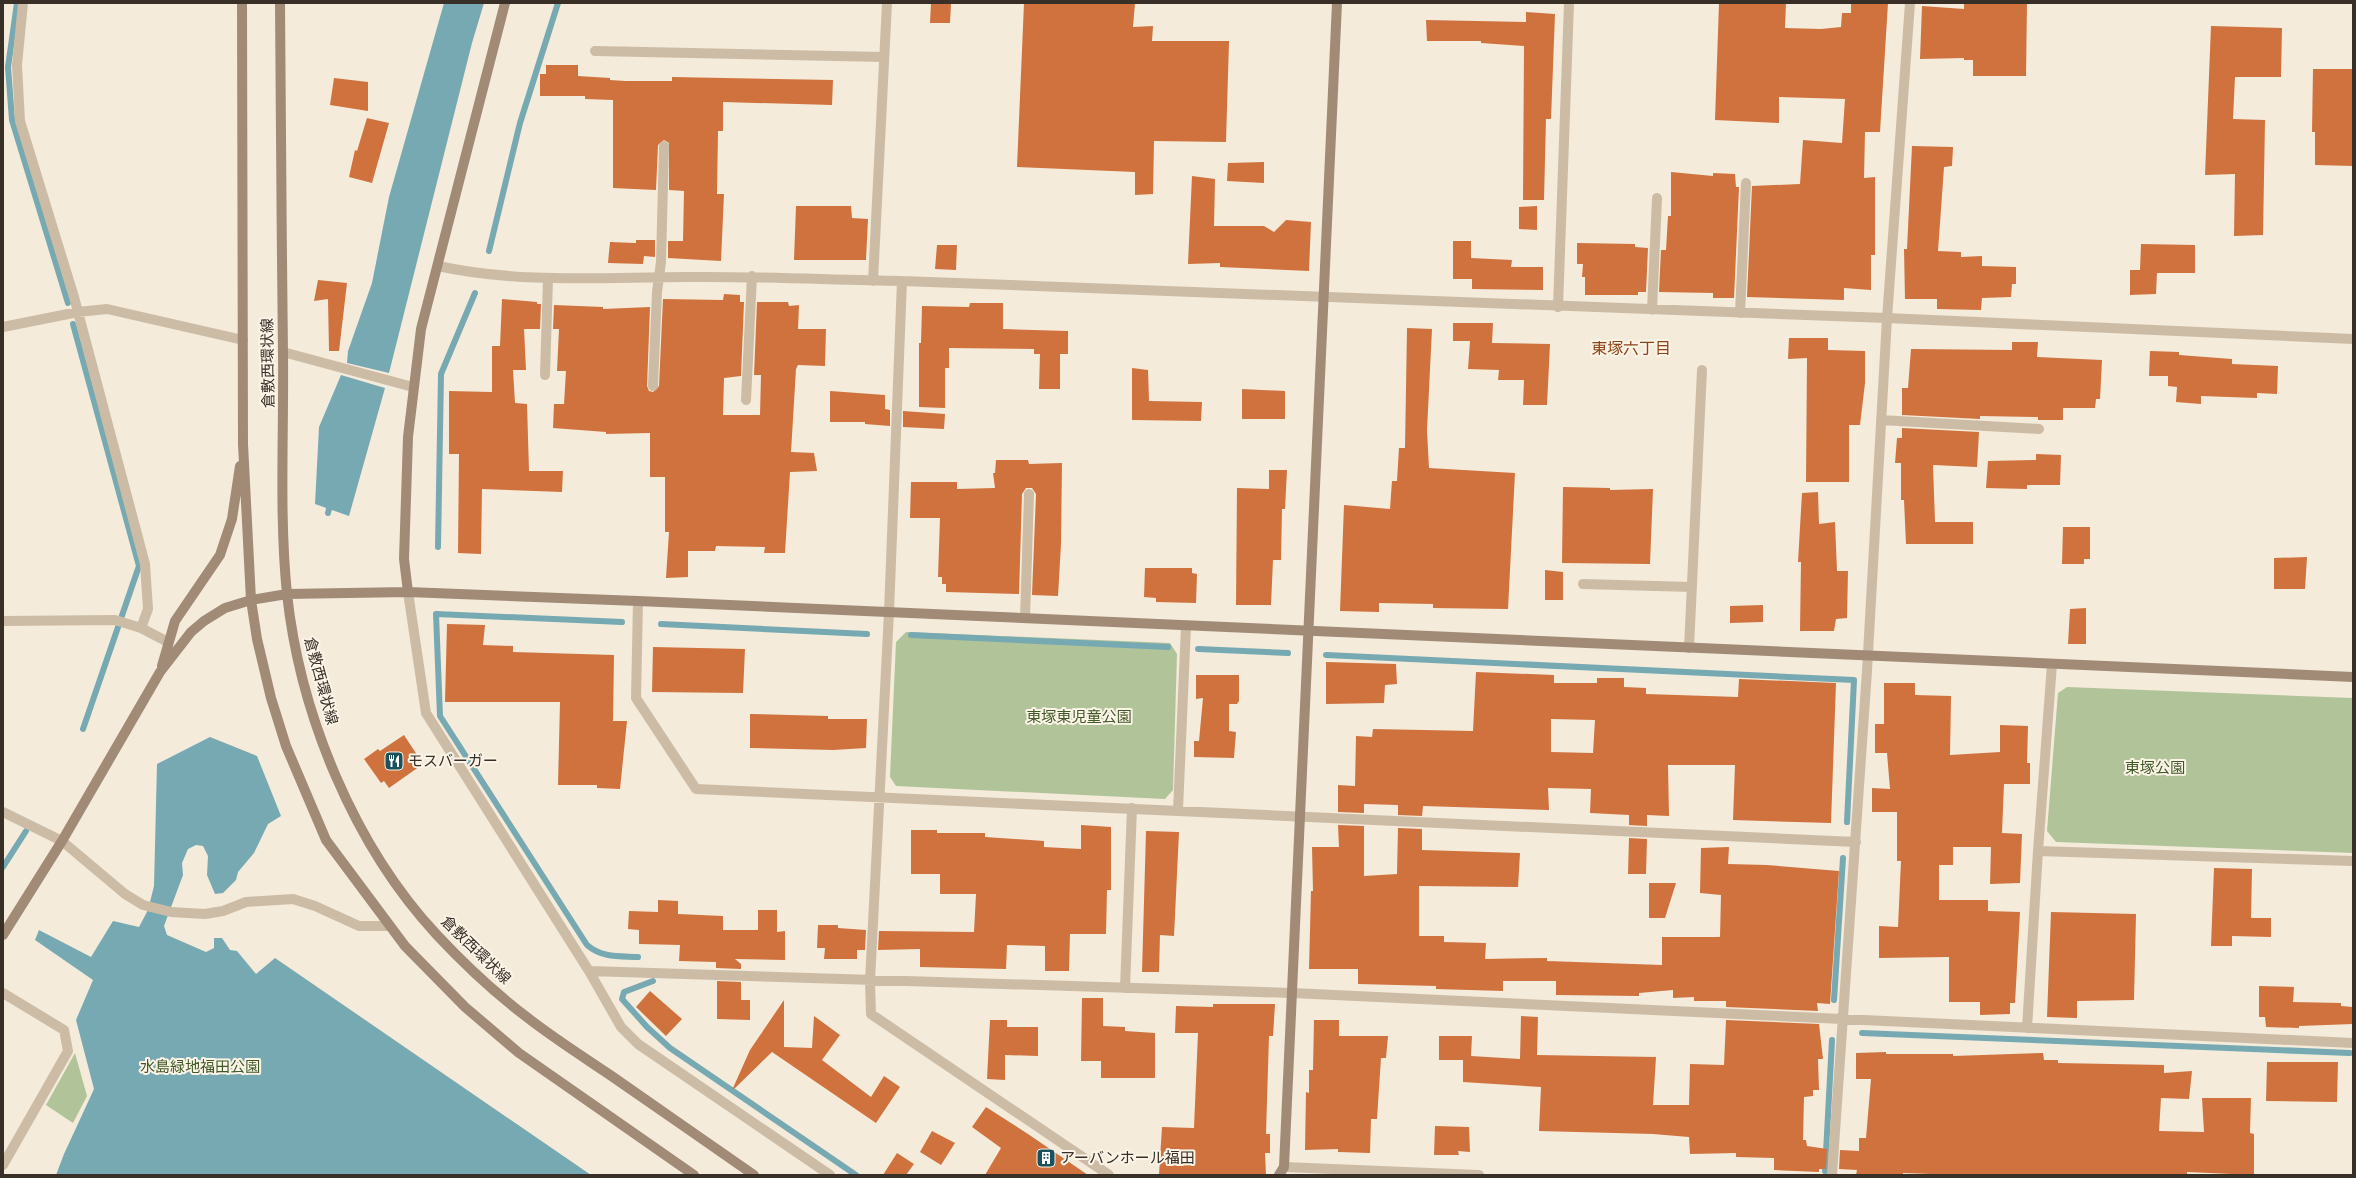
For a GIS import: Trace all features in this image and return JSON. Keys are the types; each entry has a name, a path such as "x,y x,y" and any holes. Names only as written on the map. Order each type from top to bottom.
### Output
{"street":[{"path":"23,3 17,65 20,121 78,312 145,564 148,609 136,626"},
{"name":"倉敷西環状線","path":"242,3 243,444 251,600 257,639 271,698 286,746 326,840 405,946 465,1007 519,1053 694,1175"},
{"name":"倉敷西環状線","path":"280,3 280,170 285,563 287,594 298,665 314,721 336,778 367,836 393,878 435,932 480,978 528,1018 754,1175"},
{"path":"505,3 421,329 413,387 408,437 404,559 426,713 589,971 621,1027 638,1044 830,1175"},
{"path":"873,281 887,3"},
{"path":"1337,3 1325,298 1307,631 1292,993 1282,1171 1479,1175"},
{"path":"1558,307 1569,3"},
{"path":"1832,1175 1841,1019 1856,842 1887,318 1910,3"},
{"path":"595,51 884,56"},
{"path":"652,386 659,277 662,262 664,146"},
{"path":"1740,313 1746,183"},
{"path":"1652,310 1657,198"},
{"path":"438,266 459,270 548,279 752,276 1887,318 2353,339"},
{"path":"746,400 752,276"},
{"path":"545,375 548,279"},
{"path":"902,281 889,612 870,981 871,1014 1110,1175"},
{"path":"3,327 78,312 107,309 243,340"},
{"path":"283,352 413,387"},
{"path":"1689,648 1702,370"},
{"path":"1881,420 2039,429"},
{"path":"160,672 175,622 220,555 232,519 243,444"},
{"path":"1025,618 1029,494"},
{"path":"1583,584 1692,587"},
{"path":"3,935 62,841 160,672 191,632 204,621 225,608 251,600 287,594 408,592 638,601 2353,678"},
{"path":"638,601 636,698 696,789 879,796 1856,842"},
{"path":"3,621 115,620 136,626 168,642"},
{"path":"1178,810 1186,626"},
{"path":"2027,1028 2052,664"},
{"path":"1125,988 1132,808"},
{"path":"3,812 62,841 125,894 143,905 171,912 205,914 223,911 246,902 293,899 315,906 359,926 389,926"},
{"path":"2038,851 2353,860"},
{"path":"589,971 870,981 1292,993 2353,1043"},
{"path":"3,993 64,1030 68,1051 3,1165"}],"green space":[{"name":"東塚東児童公園","path":"906,632 1170,643 1177,654 1173,790 1165,799 896,786 890,777 896,642"},
{"name":"東塚公園","path":"2067,687 2353,698 2353,853 2056,842 2047,831 2058,693"},
{"path":"75,1053 87,1096 73,1123 46,1105"}],"water":[{"path":"444,3 484,3 472,43 389,373 347,363 348,351 372,283 389,197"},
{"path":"341,375 385,388 349,516 315,504 319,427"},
{"name":"水島緑地福田公園","path":"210,737 257,756 281,816 268,824 254,853 238,872 236,880 223,893 215,894 207,875 208,856 203,846 196,845 188,849 182,863 183,875 164,926 167,935 206,952 214,948 214,938 222,938 230,950 237,951 256,974 275,958 591,1175 56,1175 94,1089 76,1020 93,980 35,940 39,930 91,957 113,921 139,927 148,910 154,886 157,764"}],"building":[{"path":"931,3 951,3 950,23 930,23"},
{"path":"1024,3 1135,3 1133,27 1153,26 1152,41 1229,41 1226,142 1154,141 1153,194 1135,195 1135,172 1017,167"},
{"path":"1719,3 1786,3 1785,28 1821,29 1841,27 1842,13 1851,13 1851,3 1888,3 1880,132 1865,132 1864,178 1875,177 1875,255 1871,255 1871,290 1844,288 1844,300 1747,297 1752,186 1800,184 1803,140 1842,143 1845,99 1779,97 1779,123 1715,120"},
{"path":"1964,3 2027,3 2026,76 1973,76 1973,60 1964,60 1964,58 1920,59 1922,6 1964,9"},
{"path":"1526,12 1555,14 1551,119 1546,119 1544,200 1523,200 1524,46 1481,43 1481,41 1427,41 1426,20 1526,22"},
{"path":"2211,26 2282,28 2281,77 2235,77 2233,119 2265,120 2263,235 2234,236 2235,174 2205,175"},
{"path":"546,65 578,65 578,76 610,78 610,80 625,81 672,81 672,77 833,80 832,105 723,102 723,131 718,131 717,194 724,194 721,261 668,258 668,241 683,241 684,191 669,190 669,143 664,140 658,145 656,190 613,188 613,100 585,99 585,96 540,96 540,74 546,74"},
{"path":"2313,69 2353,69 2353,166 2315,165 2315,132 2312,132"},
{"path":"334,78 368,82 368,111 330,105"},
{"path":"367,118 389,123 372,183 349,177 355,150 357,151"},
{"path":"1912,146 1953,147 1952,166 1944,167 1938,251 1961,252 1961,257 1982,256 1982,266 2016,267 2016,284 2012,284 2011,297 1982,298 1981,310 1937,309 1937,299 1905,299 1904,249 1907,249"},
{"path":"1264,162 1264,183 1227,181 1228,163"},
{"path":"1671,172 1713,176 1713,173 1735,174 1736,187 1739,187 1734,298 1713,298 1713,293 1659,292 1661,250 1666,250 1668,216 1671,216"},
{"path":"1192,176 1215,179 1214,226 1264,226 1274,232 1286,220 1311,222 1309,271 1220,267 1220,263 1188,264"},
{"path":"796,206 851,206 852,218 868,219 866,260 794,260"},
{"path":"1537,206 1537,230 1519,229 1519,207"},
{"path":"636,240 655,240 655,257 644,256 643,264 608,263 610,242 636,243"},
{"path":"1453,241 1471,241 1471,258 1512,260 1511,267 1543,267 1543,290 1472,289 1472,279 1453,279"},
{"path":"1577,243 1635,244 1635,247 1648,248 1646,292 1638,292 1638,295 1585,295 1585,277 1582,277 1583,264 1577,264"},
{"path":"2141,244 2195,245 2195,273 2157,273 2156,294 2130,295 2130,270 2140,270"},
{"path":"937,245 957,245 956,270 935,269"},
{"path":"318,280 347,283 339,351 329,351 328,299 314,301"},
{"path":"724,294 740,295 740,302 744,302 741,376 724,378 723,415 760,415 761,375 754,375 757,302 788,302 789,306 799,305 798,329 826,329 825,366 798,365 796,369 791,452 814,453 817,471 790,472 785,553 764,553 765,547 716,546 715,551 688,551 688,577 666,578 669,532 665,532 665,477 650,477 650,433 606,434 606,432 553,428 554,404 564,404 566,371 557,371 559,329 553,329 554,305 603,307 603,309 650,307 647,386 649,391 653,392 659,386 663,299 723,300"},
{"path":"502,299 537,302 537,304 541,304 540,329 524,329 526,370 513,370 515,403 527,404 529,471 563,471 562,492 482,489 481,554 458,553 459,454 449,454 449,391 492,392 492,346 500,346"},
{"path":"970,303 1003,303 1003,329 1068,331 1068,354 1060,354 1060,389 1039,389 1040,354 1034,354 1034,349 949,348 949,368 945,368 945,408 919,407 919,343 921,343 922,306 969,307"},
{"path":"1453,323 1493,323 1492,343 1550,344 1547,405 1523,405 1524,380 1498,380 1499,370 1468,369 1470,341 1453,341"},
{"path":"1407,328 1432,329 1427,430 1429,468 1515,473 1508,609 1433,608 1433,604 1379,603 1379,612 1340,611 1344,505 1390,509 1392,481 1397,481 1399,448 1405,448"},
{"path":"1789,338 1828,338 1828,350 1865,351 1865,383 1860,425 1849,425 1849,482 1806,482 1807,358 1788,359"},
{"path":"2012,342 2038,342 2037,357 2102,360 2100,399 2096,399 2095,408 2063,408 2063,420 2038,420 2038,417 1980,416 1980,419 1902,415 1902,388 1908,388 1911,349 2012,350"},
{"path":"2150,351 2179,352 2179,355 2232,359 2232,364 2278,366 2277,394 2257,393 2257,398 2201,396 2201,404 2176,402 2177,387 2168,386 2168,376 2149,376"},
{"path":"1132,368 1148,370 1149,401 1202,402 1201,421 1132,420"},
{"path":"1242,389 1285,391 1285,419 1242,419"},
{"path":"830,391 885,395 885,409 890,410 890,426 865,424 865,422 830,422"},
{"path":"903,411 945,414 944,429 903,427"},
{"path":"1902,428 1979,432 1977,467 1933,465 1935,522 1973,522 1973,544 1906,544 1904,500 1901,500 1901,463 1895,463 1897,438 1902,438"},
{"path":"2036,454 2061,455 2060,485 2027,485 2027,489 1986,488 1988,461 2036,460"},
{"path":"996,460 1028,460 1029,464 1062,463 1061,544 1058,596 1032,595 1036,494 1032,488 1026,488 1022,494 1019,594 946,592 946,584 942,584 942,577 938,577 940,518 910,518 911,482 957,482 957,489 995,488 993,473 995,473"},
{"path":"1269,470 1287,470 1285,509 1282,509 1281,560 1273,560 1271,605 1236,605 1237,488 1269,489"},
{"path":"1563,487 1610,488 1610,490 1653,489 1650,564 1562,563"},
{"path":"1818,492 1819,524 1835,522 1837,571 1848,571 1847,618 1836,619 1834,631 1800,631 1801,562 1798,562 1802,493"},
{"path":"2063,527 2090,527 2090,559 2084,559 2084,564 2062,564"},
{"path":"2307,557 2305,589 2274,589 2274,558"},
{"path":"1145,568 1192,568 1192,573 1197,574 1196,603 1156,602 1156,598 1144,597"},
{"path":"1545,570 1563,572 1563,600 1545,600"},
{"path":"1763,605 1763,622 1730,623 1730,606"},
{"path":"2086,608 2086,644 2068,644 2070,609"},
{"path":"447,624 485,625 483,645 513,646 513,652 614,655 613,721 627,721 620,789 597,788 597,785 558,785 560,702 445,702"},
{"path":"653,647 745,649 743,693 652,692"},
{"path":"1326,662 1396,664 1397,684 1385,685 1384,703 1326,704"},
{"path":"1476,672 1554,675 1554,683 1597,683 1597,678 1624,678 1624,687 1646,688 1646,694 1738,697 1739,679 1836,683 1831,823 1733,820 1735,765 1668,765 1669,816 1647,815 1647,826 1629,825 1629,815 1590,813 1591,789 1548,788 1549,810 1423,806 1422,816 1398,815 1398,805 1364,804 1364,813 1338,812 1338,785 1355,786 1356,736 1372,737 1373,729 1473,731","holes":["1551,719 1595,720 1593,753 1551,752"]},
{"path":"1196,675 1239,675 1239,701 1237,704 1229,704 1229,731 1236,732 1234,758 1194,757 1194,741 1199,741 1203,698 1196,699"},
{"path":"1884,683 1915,683 1915,695 1951,696 1950,755 2000,752 2000,725 2028,726 2027,763 2030,763 2030,784 2004,784 2002,833 2022,834 2020,883 1990,884 1991,847 1953,847 1953,865 1939,865 1939,900 1988,900 1988,911 2020,912 2015,1003 2010,1003 2010,1014 1980,1015 1980,1002 1949,1002 1949,957 1879,958 1879,926 1898,927 1901,861 1897,861 1897,812 1872,812 1872,788 1890,789 1887,753 1875,753 1875,724 1884,724"},
{"path":"750,714 828,716 828,719 867,719 866,748 833,750 750,748"},
{"name":"モスバーガー","path":"404,735 423,764 389,788 384,781 381,783 364,759 378,749 380,751"},
{"path":"1081,825 1111,827 1111,890 1107,890 1106,934 1070,934 1069,971 1045,971 1045,946 1007,945 1006,969 920,967 920,949 878,950 879,931 974,932 976,894 940,894 940,874 911,874 911,830 937,830 937,833 985,833 985,837 1044,841 1044,847 1081,849"},
{"path":"1338,825 1364,826 1364,876 1397,874 1398,828 1422,829 1422,850 1520,853 1518,887 1419,886 1419,936 1444,936 1444,942 1486,943 1485,959 1547,958 1547,961 1662,965 1662,937 1720,937 1721,895 1700,893 1701,848 1729,847 1728,864 1767,865 1839,871 1830,1004 1817,1003 1818,1011 1726,1007 1726,1001 1694,1001 1694,997 1673,998 1673,990 1639,993 1639,996 1556,995 1556,981 1503,981 1503,991 1436,989 1436,986 1358,984 1358,969 1309,969 1311,891 1313,891 1312,847 1339,847"},
{"path":"1146,831 1179,832 1174,936 1160,935 1159,972 1142,972"},
{"path":"1629,838 1647,839 1646,874 1628,874"},
{"path":"2214,868 2252,869 2251,918 2271,918 2271,937 2232,936 2232,946 2211,946"},
{"path":"1649,883 1676,883 1665,918 1649,918"},
{"path":"658,900 678,901 678,914 723,916 723,930 758,930 758,910 777,910 777,932 785,931 785,960 735,959 741,964 741,969 716,968 716,962 679,961 680,945 639,944 639,930 628,929 629,911 658,912"},
{"path":"2051,912 2136,914 2134,1000 2077,1001 2077,1018 2047,1017"},
{"path":"818,925 838,925 838,928 866,930 865,950 857,950 857,959 824,959 825,948 817,948"},
{"path":"717,981 741,982 741,1000 750,1000 750,1020 717,1019"},
{"path":"2259,986 2294,987 2293,1002 2341,1003 2341,1006 2353,1007 2353,1024 2299,1026 2299,1028 2266,1027 2265,1017 2259,1017"},
{"path":"650,991 682,1019 666,1036 636,1007"},
{"path":"1082,998 1103,998 1103,1026 1125,1027 1125,1031 1155,1033 1155,1078 1101,1078 1101,1061 1081,1061"},
{"path":"784,1000 784,1047 812,1048 814,1016 840,1035 822,1060 871,1097 884,1076 900,1087 876,1123 772,1052 734,1089 733,1088 750,1050"},
{"path":"1213,1004 1275,1004 1273,1036 1269,1036 1266,1134 1270,1134 1270,1153 1265,1153 1266,1175 1159,1175 1162,1127 1194,1128 1198,1033 1175,1033 1176,1006 1213,1007"},
{"path":"1521,1016 1538,1017 1537,1055 1656,1057 1653,1105 1689,1105 1690,1064 1724,1065 1726,1020 1819,1024 1823,1059 1818,1059 1819,1090 1813,1090 1813,1096 1804,1097 1803,1140 1806,1140 1807,1146 1827,1149 1826,1169 1819,1169 1819,1172 1774,1170 1774,1158 1736,1157 1736,1153 1690,1154 1689,1137 1653,1134 1539,1131 1541,1087 1463,1082 1463,1060 1439,1060 1439,1036 1472,1036 1471,1056 1520,1059"},
{"path":"990,1020 1007,1020 1007,1027 1038,1027 1038,1056 1005,1055 1005,1080 987,1079"},
{"path":"1314,1020 1339,1020 1339,1036 1388,1036 1386,1058 1381,1058 1377,1119 1371,1119 1370,1153 1338,1152 1338,1149 1305,1150 1306,1092 1309,1093 1309,1070 1313,1070"},
{"path":"1886,1052 1886,1054 1953,1054 1953,1056 2043,1053 2044,1060 2058,1060 2058,1063 2164,1065 2164,1073 2192,1071 2189,1099 2161,1098 2159,1131 2204,1132 2202,1098 2251,1098 2250,1133 2254,1134 2254,1175 2187,1172 2187,1175 1957,1175 1903,1173 1903,1175 1856,1175 1857,1170 1839,1169 1840,1150 1859,1151 1859,1138 1866,1138 1871,1079 1856,1079 1856,1053"},
{"path":"2267,1062 2338,1062 2337,1102 2266,1101"},
{"path":"986,1107 1088,1175 985,1175 1001,1148 972,1127"},
{"path":"1435,1126 1469,1127 1470,1152 1458,1151 1459,1155 1434,1155"},
{"path":"932,1131 955,1143 941,1165 920,1152"},
{"path":"897,1153 914,1164 906,1175 883,1175"}],"waterway":[{"path":"17,3 8,67 12,120 68,303"},
{"path":"489,251 520,123 558,3"},
{"path":"438,547 441,374 475,293"},
{"path":"73,324 139,566 83,729"},
{"path":"328,513 331,501"},
{"path":"622,622 436,614 440,716 587,945 605,954 638,957"},
{"path":"661,624 867,634"},
{"path":"911,635 1168,647"},
{"path":"1198,649 1288,653"},
{"path":"1326,655 1854,680 1847,822"},
{"path":"3,867 26,831"},
{"path":"1834,1000 1843,858"},
{"path":"653,981 624,992 622,999 647,1027 670,1048 856,1175"},
{"path":"1862,1033 2350,1053"},
{"path":"1825,1171 1832,1040"}],"place":[{"name":"モスバーガー","path":"394,761"},
{"name":"アーバンホール福田","path":"1046,1158"}],"district":[{"name":"東塚六丁目","path":"1631,348"}]}
